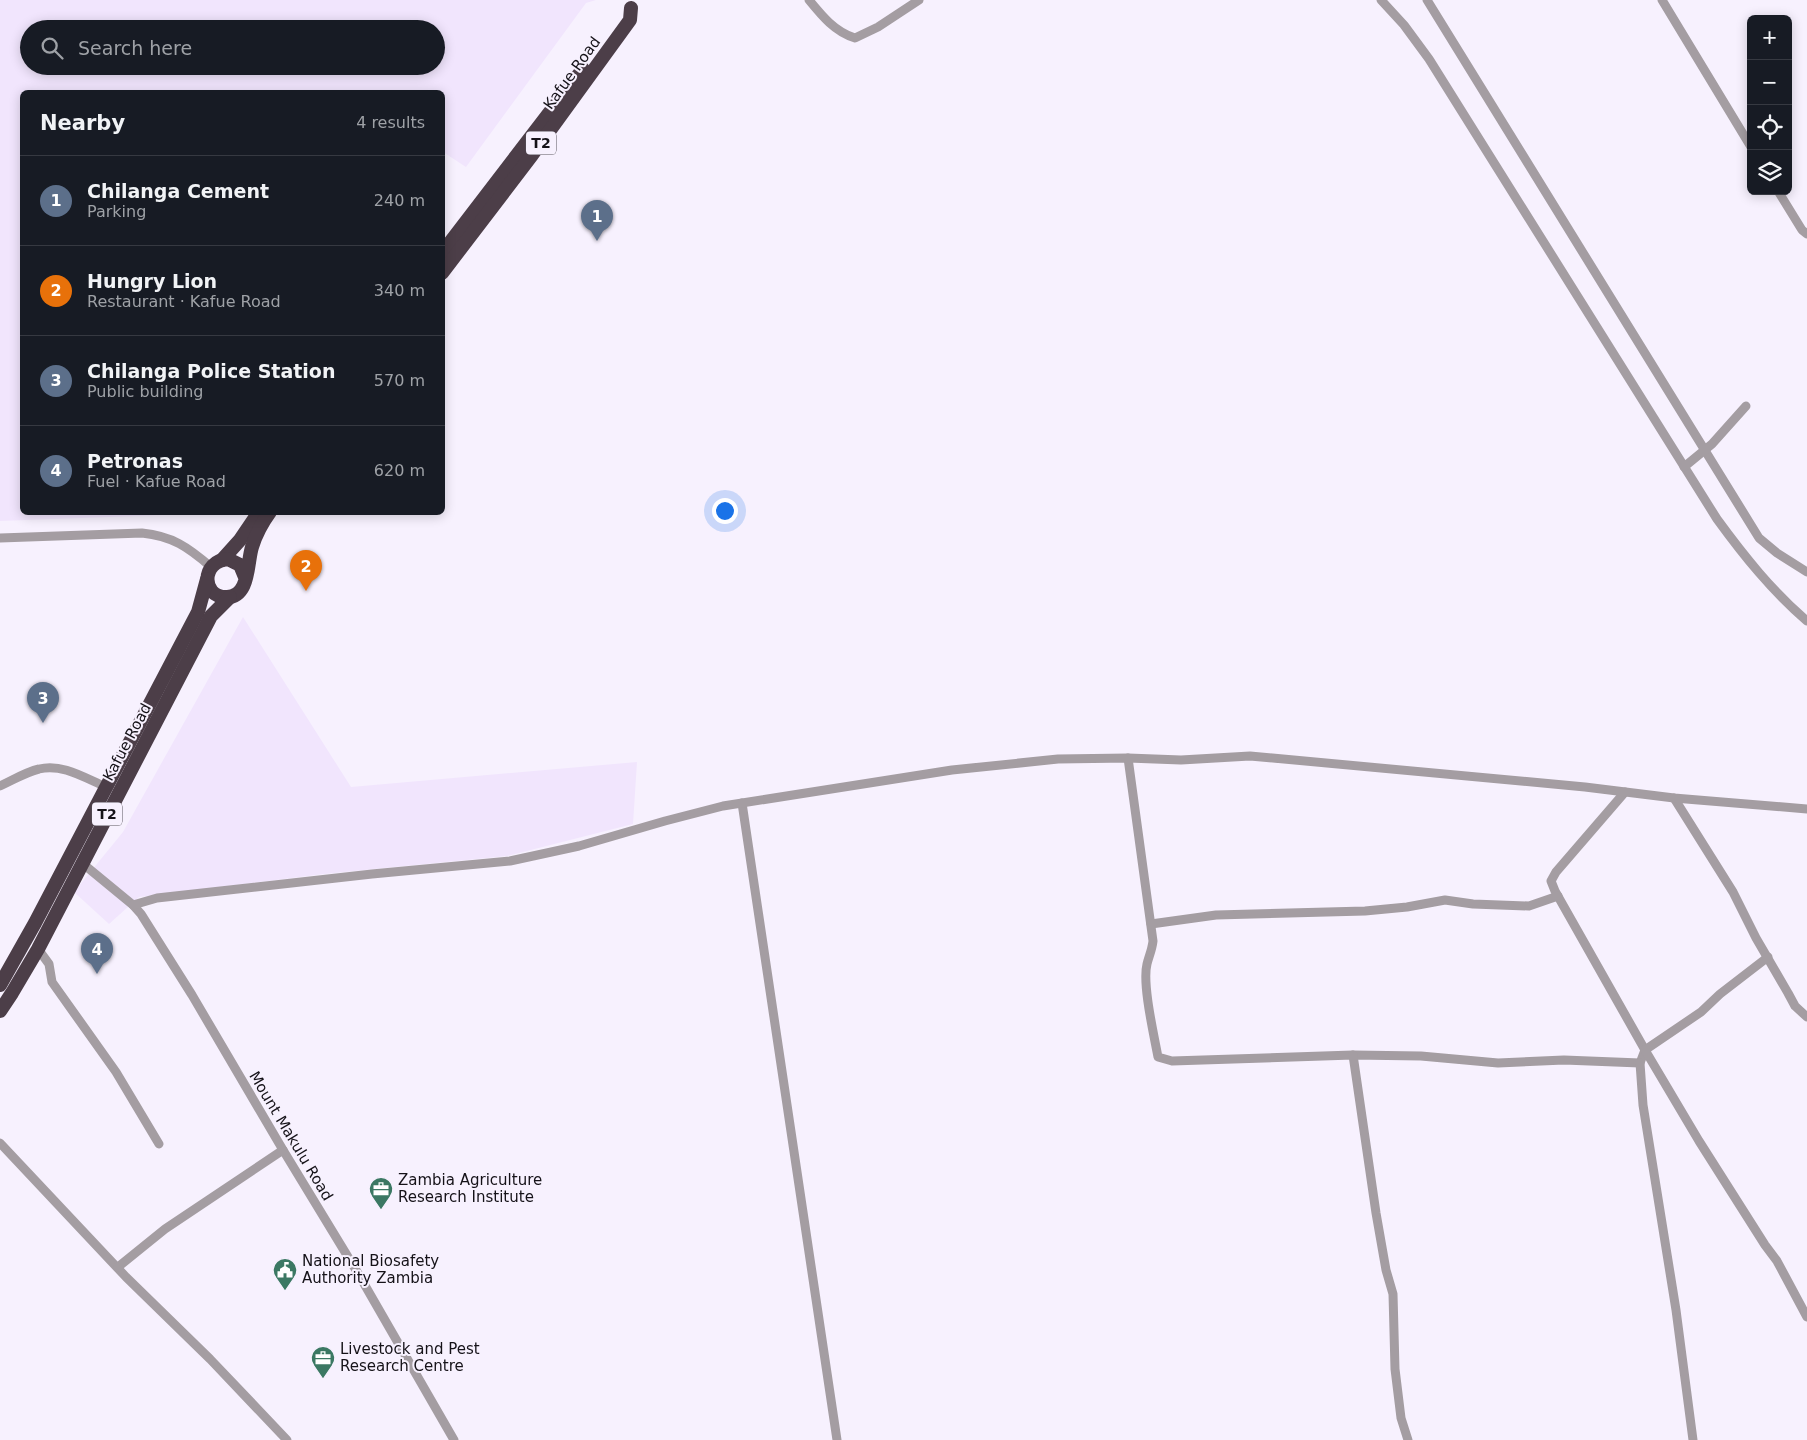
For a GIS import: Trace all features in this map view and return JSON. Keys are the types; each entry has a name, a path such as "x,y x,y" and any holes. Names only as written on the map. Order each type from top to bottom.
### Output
{"highway":[{"name":"Kafue Road","path":"445,249 633,4"},
{"name":"Kafue Road","path":"445,269 532,155 630,20 633,4"},
{"name":"Kafue Road","path":"0,985 35,923 198,612 213,569 240,540 257,515"},
{"path":"245,578 240,565 228,559 213,569 208,585 215,594 220,596 230,597 241,590 245,584 252,548 262,523 268,515"},
{"name":"Kafue Road","path":"0,1011 38,949 211,616 230,597"}],"street":[{"path":"809,0 821,16 834,27 845,35 855,38 878,27 919,0"},
{"path":"1380,0 1404,25 1430,59 1717,519 1763,578 1807,621"},
{"path":"1427,0 1759,538 1777,554 1807,572"},
{"path":"1662,0 1747,140"},
{"path":"1780,195 1802,230 1807,234"},
{"path":"1684,467 1712,444 1746,406"},
{"path":"0,538 132,533 153,534 176,541 192,551 213,569"},
{"path":"133,904 166,897 510,861 579,846 687,815 742,803 982,765 1058,759 1128,758 1181,760 1250,756 1402,769 1674,798 1807,809"},
{"path":"1128,758 1153,941 1151,955 1147,964 1147,986 1158,1057 1172,1061 1353,1055 1421,1056 1498,1063 1564,1060 1640,1063"},
{"path":"0,786 41,768 56,768 69,771 106,787"},
{"path":"1625,792 1556,872 1552,881 1558,896 1699,1141 1777,1261 1807,1317"},
{"path":"1674,798 1733,892 1756,938 1796,1006 1807,1017"},
{"path":"742,803 838,1440"},
{"name":"Mount Makulu Road","path":"82,863 133,904 141,914 359,1275 454,1440"},
{"path":"1151,924 1216,915 1365,911 1407,907 1445,900 1473,904 1529,906 1558,896"},
{"path":"38,949 49,964 52,982 116,1072 159,1144"},
{"path":"1694,1440 1676,1310 1643,1105 1640,1063 1646,1050 1701,1012 1768,957"},
{"path":"1353,1055 1376,1213 1386,1270 1393,1294 1395,1369 1401,1418 1408,1440"},
{"path":"0,1143 287,1440"},
{"path":"118,1267 165,1229 283,1150"}],"shaded area":[{"path":"0,0 596,0 586,3 466,167 445,153 445,90 20,90 20,515 163,515 0,521"},
{"path":"243,617 351,787 637,762 633,824 507,856 324,874 139,897 109,924 74,892 123,832"}],"place":[{"name":"Chilanga Cement","path":"597,241"},
{"name":"Hungry Lion","path":"306,591"},
{"name":"Chilanga Police Station","path":"43,723"},
{"name":"Petronas","path":"97,974"},
{"name":"Zambia Agriculture Research Institute","path":"381,1210"},
{"name":"National Biosafety Authority Zambia","path":"285,1291"},
{"name":"Livestock and Pest Research Centre","path":"323,1379"}]}
